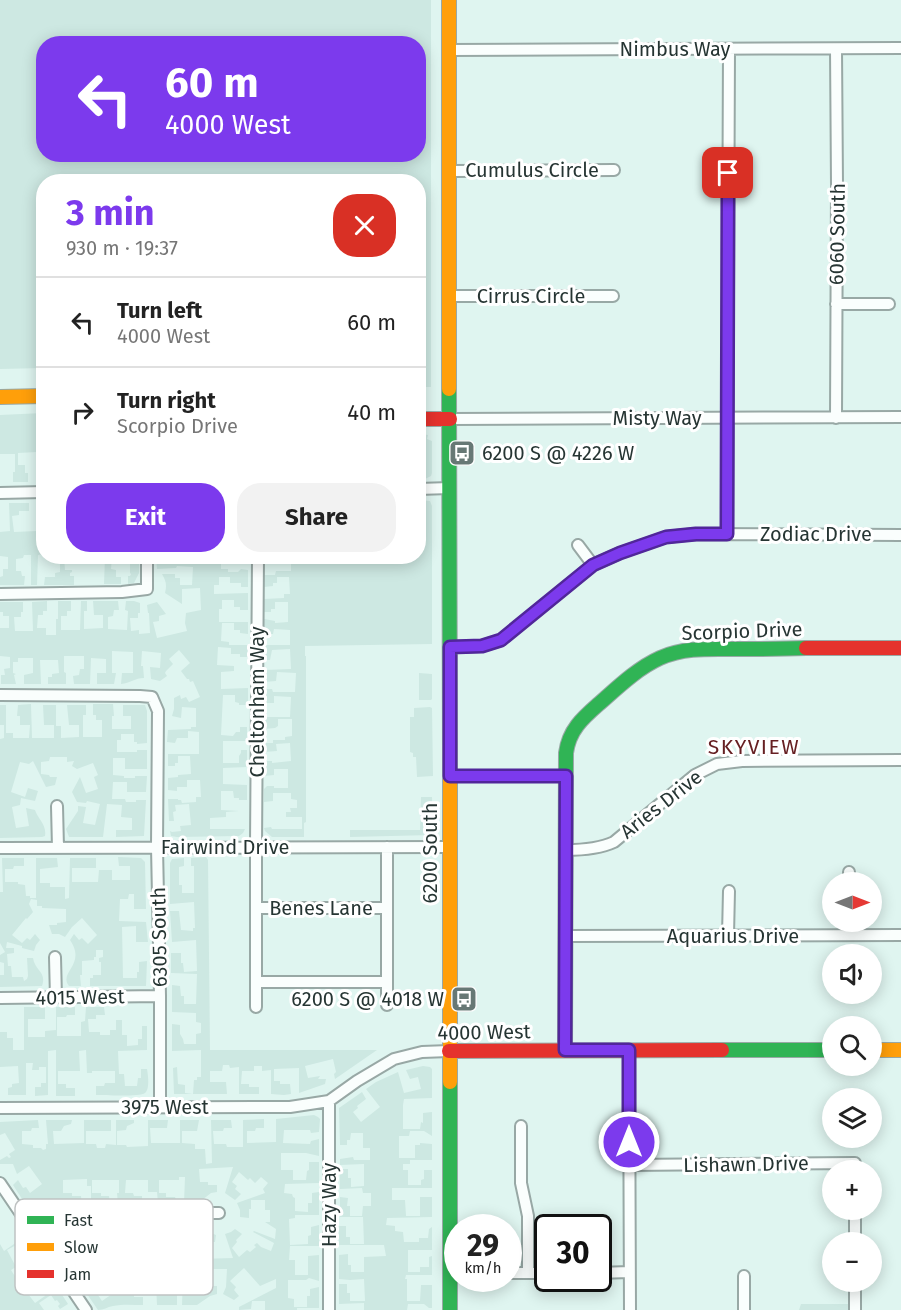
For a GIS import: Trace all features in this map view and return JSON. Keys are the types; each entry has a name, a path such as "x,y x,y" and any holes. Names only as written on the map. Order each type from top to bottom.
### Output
{"main road":[{"name":"6200 South","path":"449,0 449,1052 453,1214"},
{"path":"0,397 36,396"},
{"path":"426,419 450,419"},
{"name":"Scorpio Drive","path":"565,1050 567,744 571,732 581,719 643,668 671,653 693,649 901,648"},
{"name":"4000 West","path":"449,1052 822,1050"},
{"path":"882,1050 901,1050"},
{"name":"6200 South","path":"450,1310 452,1292"}],"street":[{"name":"Nimbus Way","path":"449,50 901,48"},
{"path":"727,534 729,49"},
{"name":"6060 South","path":"836,49 836,418"},
{"name":"Cumulus Circle","path":"449,171 615,170"},
{"name":"Cirrus Circle","path":"450,296 613,296"},
{"path":"836,304 889,304"},
{"name":"Misty Way","path":"450,419 901,417"},
{"path":"426,489 450,488"},
{"path":"0,493 36,492"},
{"name":"Zodiac Drive","path":"450,647 482,646 501,640 593,565 666,537 696,534 901,535"},
{"path":"578,546 593,565"},
{"path":"0,594 122,592 147,589 147,564"},
{"name":"Cheltonham Way","path":"256,1007 258,564"},
{"name":"6305 South","path":"0,695 152,697 158,711 160,1106"},
{"name":"Aries Drive","path":"566,850 605,846 614,842 695,775 717,764 742,760 901,760"},
{"path":"450,776 566,776"},
{"path":"57,806 58,848"},
{"path":"387,847 387,1005"},
{"name":"Fairwind Drive","path":"0,848 449,847"},
{"path":"728,935 729,891"},
{"name":"Benes Lane","path":"256,908 387,908"},
{"name":"Aquarius Drive","path":"566,936 901,935"},
{"path":"55,957 56,998"},
{"path":"256,982 387,982"},
{"name":"4015 West","path":"0,998 160,996"},
{"path":"629,1050 630,1310"},
{"name":"4000 West","path":"329,1101 394,1059 422,1052 449,1052"},
{"name":"3975 West","path":"0,1108 290,1107 329,1101"},
{"name":"Hazy Way","path":"329,1101 329,1310"},
{"path":"520,1126 521,1184 528,1216 528,1273"},
{"name":"Lishawn Drive","path":"629,1165 822,1163"},
{"path":"0,1183 15,1206"},
{"path":"213,1213 219,1213"},
{"path":"612,1272 629,1272"},
{"path":"522,1273 534,1273"},
{"path":"744,1276 744,1310"},
{"path":"855,1292 855,1310"},
{"path":"76,1295 86,1310"}],"green space":[{"path":"0,0 431,0 431,387 426,387 426,174 36,174 36,368 0,369"},
{"path":"36,413 36,452 18,453 18,465 25,465 28,482 13,482 15,454 0,454 0,415"},
{"path":"426,435 428,435 427,439 432,441 431,476 426,478"},
{"path":"426,501 430,501 432,506 432,644 305,646 306,822 304,823 304,837 272,837 264,828 302,829 302,817 286,817 286,812 291,812 290,808 297,808 297,800 291,799 291,793 273,793 273,801 264,802 264,789 267,786 288,788 288,769 274,769 274,775 264,776 264,761 272,761 272,763 291,761 290,743 276,744 277,751 264,752 264,743 285,740 285,737 292,736 292,719 278,719 278,726 264,729 264,717 290,717 291,697 274,696 274,703 264,703 264,689 272,689 273,692 295,692 296,673 277,672 276,681 264,682 264,670 291,669 290,649 272,650 270,660 264,660 264,645 290,645 290,630 274,629 271,638 264,638 264,619 275,621 275,623 288,622 288,602 275,602 275,609 271,609 271,612 264,612 264,599 284,598 284,594 290,594 289,577 277,577 277,583 264,587 264,575 275,575 276,571 291,571 291,564 426,564"},
{"path":"9,503 29,503 29,511 19,511 19,515 12,516 14,532 36,531 37,585 31,585 31,555 24,555 23,558 16,559 16,571 21,571 22,576 25,576 24,585 0,585 3,569 8,569 8,557 0,556 0,532 10,531"},
{"path":"60,564 65,564 65,570 72,570 70,576 74,576 74,585 44,585 45,577 55,577 55,573 60,572"},
{"path":"105,564 111,564 111,569 116,570 116,577 121,577 121,584 104,584"},
{"path":"130,564 139,564 139,573 134,583 128,584"},
{"path":"157,564 221,564 221,569 228,569 228,572 248,570 248,587 241,587 241,583 230,583 230,577 219,577 219,585 214,585 214,594 248,593 248,610 234,607 234,600 222,600 219,622 248,622 248,634 234,630 234,623 222,623 221,641 229,642 229,645 248,645 248,657 231,654 231,648 218,647 217,665 234,666 234,671 221,672 221,689 248,688 248,705 239,705 235,702 235,695 223,695 221,735 233,736 236,732 240,732 240,727 247,727 247,741 223,741 223,763 239,763 241,750 247,750 247,767 223,768 223,784 247,785 247,800 234,798 233,791 221,791 221,810 239,811 226,812 226,817 210,818 210,829 245,829 239,836 171,836 170,831 181,831 180,826 191,825 189,804 175,805 174,821 169,821 168,799 178,799 182,803 196,802 196,797 201,797 200,780 187,780 187,787 177,787 177,791 168,790 168,778 191,774 190,756 178,756 178,763 175,763 175,766 168,766 168,754 199,754 199,732 188,731 188,738 177,738 175,743 167,742 168,730 196,727 196,708 182,707 181,718 172,716 174,698 180,695 181,699 186,697 189,702 200,697 193,681 190,682 181,671 190,663 179,650 169,659 173,664 165,673 167,676 160,681 151,679 150,667 160,668 161,653 142,651 141,666 143,666 144,678 121,684 122,673 133,673 133,652 112,651 112,673 116,673 114,684 97,684 97,673 106,673 106,659 91,658 90,684 74,684 73,676 79,675 80,669 84,669 84,656 64,656 66,684 48,684 48,677 59,673 58,660 40,660 41,684 24,684 24,675 33,673 33,658 18,658 18,662 13,662 16,684 1,684 1,675 5,675 4,669 10,668 10,657 0,656 0,628 9,628 9,616 3,616 3,612 0,612 0,602 23,602 21,617 14,617 15,631 33,631 32,602 47,601 47,611 43,611 43,615 38,615 37,628 46,628 46,635 56,635 58,601 71,601 71,611 67,611 67,616 61,616 61,630 80,630 81,601 87,601 87,611 84,611 84,629 103,628 103,615 94,615 93,601 118,601 119,610 114,610 113,616 108,617 108,629 127,630 126,601 134,601 140,603 140,613 138,613 138,618 130,618 131,631 139,630 139,634 150,633 147,605 157,602 166,614 159,616 159,621 153,622 157,638 187,631 186,613 201,610 200,588 182,589 182,604 165,593 166,583 162,574 175,574 175,578 180,578 180,585 192,585 193,567 177,566 176,568 157,569"},
{"path":"419,673 432,674 431,700 419,700"},
{"path":"31,704 32,738 54,738 54,725 44,725 43,705 56,705 56,726 61,726 61,738 79,737 79,725 69,725 67,705 86,705 86,715 83,715 83,737 102,737 102,720 96,720 96,715 93,715 93,704 113,704 112,729 131,729 131,716 123,716 123,705 145,705 147,743 134,742 134,734 121,734 121,740 117,740 117,752 147,750 147,769 125,769 125,758 113,758 113,775 124,776 124,778 147,776 146,792 127,792 127,782 113,782 112,799 125,799 126,802 146,800 144,836 116,837 116,830 132,830 132,818 121,817 122,805 107,804 103,837 69,837 66,829 78,811 78,806 86,807 83,823 95,825 100,804 87,801 86,803 77,802 72,792 80,777 86,793 98,789 94,777 98,775 93,763 77,769 72,766 74,761 67,762 67,757 50,757 49,761 41,762 41,774 57,777 55,785 46,787 33,761 29,764 20,762 11,792 25,797 28,788 38,791 35,801 21,798 20,805 12,807 16,828 29,826 26,808 35,810 44,825 45,836 0,838 0,739 4,738 4,725 0,725 0,705 6,705 6,733 13,733 13,738 29,738 30,725 20,725 20,716 17,716 18,705"},
{"path":"414,708 432,708 433,776 417,777 416,757 413,757 413,753 410,752 410,717 414,717"},
{"path":"421,797 432,797 432,835 350,837 350,830 420,830"},
{"path":"118,857 141,858 145,862 146,909 134,909 134,894 129,894 128,899 120,899 119,921 146,922 148,942 136,942 136,926 122,927 123,978 137,978 139,962 147,961 146,986 90,986 90,978 93,978 93,975 101,975 99,958 103,957 103,950 96,950 94,960 82,961 81,986 69,986 67,976 75,956 70,940 74,934 79,940 82,938 88,944 97,935 82,918 65,937 52,934 49,925 66,922 66,909 42,908 42,906 37,906 37,900 31,899 29,904 33,912 12,935 22,943 27,938 30,940 35,934 40,940 34,951 7,942 6,948 14,948 14,953 7,954 8,966 11,966 12,977 23,977 24,981 28,976 27,958 33,958 42,974 42,986 0,987 0,975 4,975 4,963 0,962 0,955 5,952 0,943 2,858 24,858 24,866 5,869 5,882 18,882 18,884 25,885 26,896 36,898 36,858 57,858 58,867 40,869 40,883 50,883 50,887 65,887 65,899 69,898 70,858 96,858 96,868 72,868 72,882 98,882 99,870 112,870 112,880 130,880 130,866 119,866"},
{"path":"206,857 208,860 210,1050 377,1050 335,1079 333,1059 305,1066 308,1078 320,1076 318,1079 326,1079 325,1084 299,1093 299,1068 274,1069 274,1081 280,1081 280,1084 290,1084 291,1094 271,1094 271,1070 262,1071 262,1066 254,1066 254,1071 242,1071 241,1084 259,1087 259,1094 239,1094 239,1067 230,1068 229,1065 223,1065 222,1071 210,1071 210,1082 226,1082 227,1094 193,1094 194,1080 201,1077 201,1050 172,1051 172,1024 180,1025 180,1034 184,1044 196,1044 196,1034 201,1033 201,1023 196,1022 196,1013 172,1012 172,985 180,986 184,1004 196,1004 197,974 171,973 171,953 181,953 184,972 197,971 196,940 172,942 170,911 179,911 181,930 193,931 195,928 194,902 170,904 170,863 172,859 184,858 184,866 179,867 179,885 182,885 182,893 194,893 194,866 191,866 191,858"},
{"path":"24,1007 45,1007 45,1019 28,1019 28,1037 45,1037 45,1031 56,1030 56,1007 75,1007 75,1015 57,1017 57,1036 81,1036 81,1022 85,1021 86,1007 104,1007 105,1015 96,1015 96,1019 88,1019 89,1032 110,1035 110,1030 116,1030 116,1020 122,1020 122,1035 127,1035 127,1046 138,1045 138,1039 142,1039 142,1026 147,1026 147,1050 118,1051 119,1074 124,1074 125,1086 137,1086 138,1078 141,1078 141,1069 147,1069 148,1088 142,1094 96,1095 96,1086 115,1083 115,1071 87,1073 86,1050 79,1051 80,1071 58,1071 58,1084 66,1084 66,1088 75,1088 75,1096 56,1096 56,1050 48,1051 48,1095 35,1096 35,1087 41,1087 41,1083 46,1083 46,1067 32,1070 33,1063 26,1063 26,1095 8,1095 8,1088 12,1087 12,1084 19,1083 18,1066 0,1067 0,1032 7,1032 7,1038 13,1038 13,1050 24,1050"},
{"path":"423,1066 432,1069 432,1098 404,1099 403,1129 420,1129 421,1122 423,1123 423,1113 432,1112 432,1136 424,1131 410,1131 409,1136 399,1136 399,1158 415,1158 415,1145 432,1144 432,1160 410,1160 410,1164 403,1164 403,1170 408,1170 408,1185 421,1185 424,1170 432,1170 432,1188 392,1188 392,1200 405,1200 406,1216 420,1216 420,1197 432,1197 432,1217 387,1218 386,1225 395,1226 395,1231 403,1232 404,1242 419,1242 419,1238 428,1238 429,1229 432,1227 432,1250 408,1250 408,1272 420,1272 420,1267 429,1267 429,1257 432,1256 432,1275 406,1275 405,1279 407,1279 407,1301 420,1301 421,1285 432,1285 432,1308 424,1304 408,1304 407,1310 364,1310 364,1303 339,1304 339,1284 347,1284 350,1301 365,1301 364,1279 339,1279 339,1255 348,1254 348,1265 351,1265 351,1272 364,1272 364,1257 386,1256 384,1245 339,1245 339,1226 346,1226 346,1237 350,1237 350,1244 364,1244 363,1217 340,1217 340,1197 348,1198 347,1206 350,1206 350,1216 362,1216 363,1206 371,1206 371,1193 363,1193 362,1188 340,1189 340,1169 348,1169 351,1187 364,1186 364,1164 340,1165 340,1159 353,1157 354,1160 370,1160 370,1148 363,1148 363,1133 351,1133 347,1145 340,1145 339,1108 362,1092 366,1099 353,1112 361,1122 380,1107 366,1089 398,1072 404,1093 421,1089 418,1077 410,1079 406,1070"},
{"path":"177,1067 178,1084 185,1085 185,1093 193,1094 174,1094 173,1068"},
{"path":"314,1115 320,1119 319,1132 284,1130 283,1143 310,1144 311,1141 319,1139 319,1156 306,1153 281,1153 281,1170 293,1170 293,1180 306,1180 309,1162 319,1162 319,1183 285,1184 284,1193 292,1194 295,1198 295,1211 308,1212 308,1203 312,1203 312,1193 319,1192 319,1215 295,1215 295,1218 289,1219 290,1245 308,1244 311,1227 319,1225 319,1246 290,1246 289,1260 295,1260 295,1275 308,1275 308,1256 319,1255 319,1281 309,1278 288,1280 288,1298 294,1299 294,1307 307,1307 307,1296 310,1296 310,1289 319,1287 319,1308 265,1310 265,1301 252,1301 251,1309 239,1310 239,1307 276,1288 276,1279 260,1286 244,1268 230,1281 236,1287 234,1290 239,1296 234,1300 223,1294 226,1287 227,1269 213,1269 213,1259 233,1258 225,1234 235,1229 242,1234 232,1248 239,1257 247,1250 250,1252 257,1243 271,1251 274,1243 253,1232 275,1239 276,1229 265,1222 270,1222 270,1210 265,1210 265,1200 251,1200 249,1218 240,1217 237,1203 265,1193 263,1189 268,1183 261,1177 255,1183 239,1172 232,1182 241,1194 235,1200 225,1193 233,1167 199,1169 200,1182 217,1185 217,1192 211,1193 203,1199 184,1199 185,1177 179,1177 179,1180 159,1180 159,1193 166,1193 166,1197 175,1197 176,1199 158,1199 157,1192 148,1192 148,1180 126,1180 125,1193 142,1196 142,1199 118,1199 119,1180 92,1180 92,1193 101,1193 101,1196 109,1196 109,1199 91,1199 91,1186 87,1186 87,1179 63,1180 63,1193 72,1193 72,1196 81,1196 81,1199 22,1199 13,1185 18,1180 30,1193 42,1184 29,1166 17,1174 13,1164 0,1164 0,1160 7,1156 11,1157 9,1154 15,1150 5,1133 0,1135 0,1122 38,1120 39,1128 22,1131 22,1144 33,1145 33,1148 43,1150 48,1144 46,1120 72,1120 71,1124 64,1126 61,1131 53,1131 54,1144 84,1143 84,1120 111,1120 111,1131 86,1131 86,1144 96,1144 97,1148 105,1148 106,1144 116,1145 116,1120 134,1120 134,1123 127,1126 126,1130 117,1131 117,1145 127,1147 148,1146 148,1120 168,1120 167,1128 150,1128 151,1143 180,1143 180,1120 199,1120 197,1131 182,1131 182,1143 195,1144 195,1149 205,1149 206,1164 212,1163 211,1120 231,1120 232,1128 213,1131 214,1144 243,1147 243,1120 264,1119 264,1128 247,1131 247,1143 276,1142 276,1119"},
{"path":"15,1243 7,1250 15,1265 11,1270 15,1276 15,1295 29,1295 35,1303 44,1295 51,1295 39,1303 44,1310 0,1310 0,1244 4,1251"},
{"path":"213,1286 217,1286 217,1294 197,1305 182,1305 182,1295 213,1295"},
{"path":"51,1295 62,1295 68,1304 60,1309 58,1306 60,1304 57,1300 55,1301"},
{"path":"88,1295 98,1295 102,1301 111,1295 134,1295 134,1297 143,1297 143,1305 116,1305 98,1310"},
{"path":"157,1295 177,1295 177,1305 157,1305"},
{"path":"801,1304 850,1304 850,1310 799,1310"}],"traffic: fast":[{"path":"449,389 450,745"},
{"path":"565,1050 566,753 574,730 589,713 629,678 652,662 669,654 698,649 806,648"},
{"path":"722,1050 822,1050"},
{"path":"450,1082 450,1310"}],"traffic: slow":[{"path":"449,0 449,389"},
{"path":"0,397 36,396"},
{"path":"450,745 450,1082"},
{"path":"882,1050 901,1050"}],"traffic: jam":[{"path":"426,419 450,419"},
{"path":"806,648 901,648"},
{"path":"449,1051 722,1050"}],"place":[{"name":"6200 S @ 4226 W","path":"462,453"},
{"name":"6200 S @ 4018 W","path":"464,999"}],"district":[{"name":"SKYVIEW","path":"754,747"}],"route":[{"path":"629,1142 629,1050 565,1050 566,776 450,776 450,647 482,646 501,640 593,565 620,553 666,537 727,534 728,173"}]}
